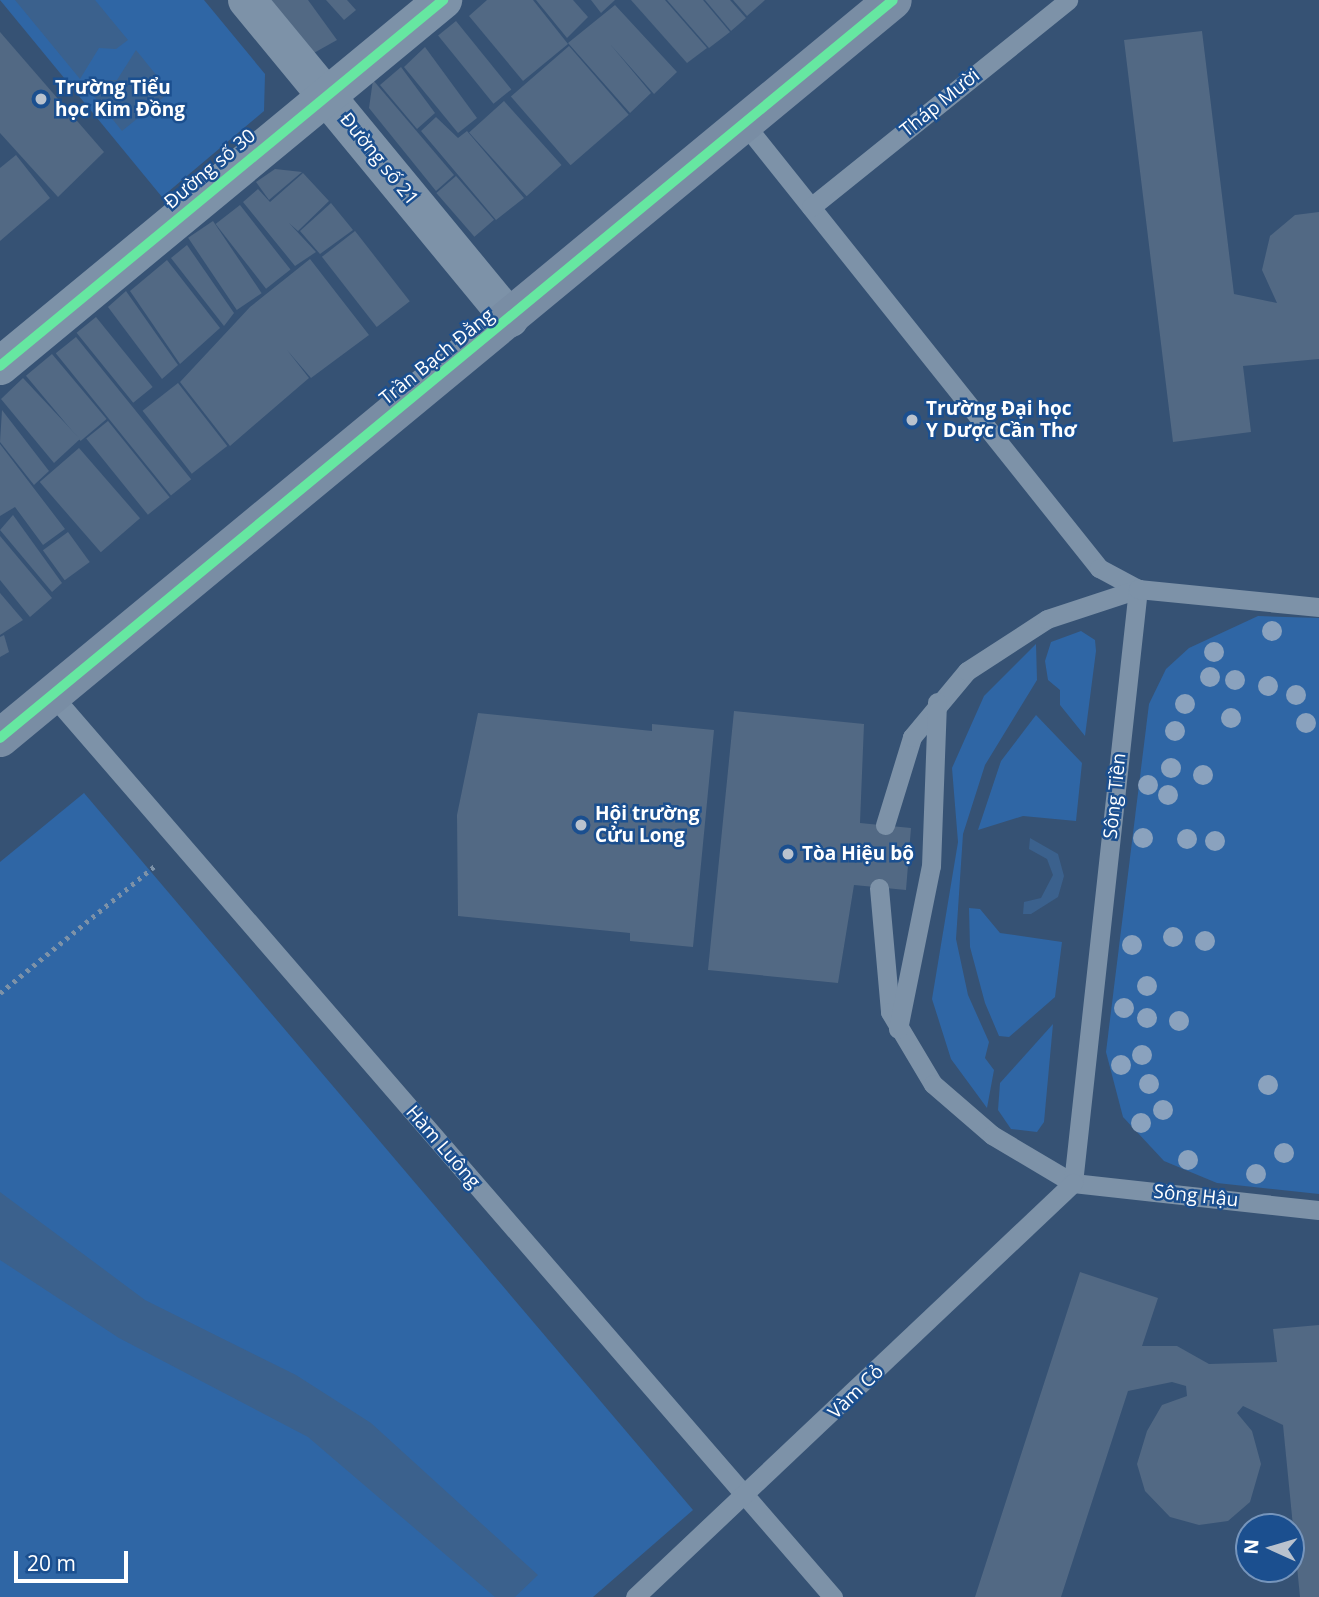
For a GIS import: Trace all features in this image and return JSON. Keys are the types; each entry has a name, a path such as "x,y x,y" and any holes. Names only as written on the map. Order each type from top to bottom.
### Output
{"street":[{"name":"Đường số 21","path":"247,0 510,319"},
{"name":"Đường số 30","path":"0,366 443,0"},
{"name":"Trần Bạch Đằng","path":"0,738 894,0"}],"lane":[{"name":"Tháp Mười","path":"811,207 1069,0"},
{"path":"743,122 1099,568 1138,589 1319,607"},
{"path":"886,825 912,737 937,702 1001,645 1047,620 1138,589"},
{"name":"Sông Tiền","path":"1073,1183 1138,589"},
{"name":"Hàm Luông","path":"52,696 833,1597"},
{"path":"898,1029 931,866 937,702"},
{"path":"879,888 881,971 898,1029 925,1073 964,1112 1073,1183"},
{"name":"Sông Hậu","path":"1073,1183 1319,1210"},
{"name":"Vàm Cỏ","path":"635,1597 747,1498 1073,1183"}],"path":[{"path":"0,993 157,864"}],"shaded area":[{"path":"0,0 204,0 265,74 264,111 162,197"},
{"path":"15,0 95,0 128,40 116,49 99,48 80,79"},
{"path":"136,50 170,92 122,131 89,90 99,80 117,80"},
{"path":"1258,616 1319,618 1319,1194 1217,1183 1164,1161 1123,1117 1106,1052 1149,704 1166,669 1189,648"},
{"path":"1081,631 1095,640 1096,651 1085,736 1060,705 1060,690 1048,680 1045,661 1051,642"},
{"path":"1036,644 1037,680 985,765 963,834 956,939 968,995 989,1042 985,1058 994,1070 987,1108 951,1059 932,999 958,842 952,768 984,696"},
{"path":"1036,715 1082,763 1076,821 1023,816 978,830 1001,761"},
{"path":"84,793 693,1510 593,1597 0,1597 0,862"},
{"path":"1030,838 1058,854 1064,876 1058,897 1031,914 1023,914 1024,902 1041,898 1053,875 1047,859 1029,849"},
{"path":"969,908 980,909 1000,933 1062,942 1055,997 1009,1037 999,1036 985,1003 970,947"},
{"path":"1053,1024 1044,1122 1037,1132 1011,1129 998,1110 1000,1083"},
{"path":"0,1192 145,1300 296,1375 371,1423 538,1575 515,1597 495,1597 308,1437 119,1338 0,1260"}],"building":[{"path":"271,0 308,0 337,40 312,54"},
{"path":"326,0 347,0 356,10 344,20"},
{"path":"487,0 533,0 568,44 523,81 469,16"},
{"path":"536,0 573,0 588,17 567,38"},
{"path":"591,0 615,0 601,13"},
{"path":"631,0 665,0 707,48 687,63"},
{"path":"667,0 703,0 730,32 709,48"},
{"path":"705,0 730,0 746,18 731,31"},
{"path":"733,0 765,0 747,16"},
{"path":"615,5 677,72 654,94 610,44 651,93 630,113 568,43"},
{"path":"456,21 511,89 494,104 438,35"},
{"path":"1202,31 1234,294 1277,303 1262,270 1270,236 1295,215 1319,212 1319,359 1243,366 1251,432 1173,442 1124,40"},
{"path":"0,32 104,152 58,197 0,133"},
{"path":"569,46 629,115 571,165 511,97"},
{"path":"425,47 477,118 458,133 404,67"},
{"path":"401,67 435,113 417,129 380,85"},
{"path":"373,80 454,175 436,191 369,108"},
{"path":"504,101 562,165 527,196 469,132"},
{"path":"436,117 458,138 467,131 524,198 496,220 421,131"},
{"path":"16,155 50,198 0,241 0,168"},
{"path":"275,169 302,172 269,200 256,182"},
{"path":"303,173 329,201 298,231 289,223 316,252 295,266 243,202 258,189 270,202"},
{"path":"456,176 494,220 474,237 436,193"},
{"path":"331,203 353,230 320,254 300,231"},
{"path":"240,205 290,270 266,289 216,224"},
{"path":"213,221 262,293 237,310 188,238"},
{"path":"355,231 410,301 377,327 322,257"},
{"path":"187,245 234,313 224,326 171,258"},
{"path":"310,259 369,335 311,378 287,350 309,378 230,446 180,382 250,307"},
{"path":"167,260 220,328 180,364 130,291"},
{"path":"126,291 178,365 162,379 108,307"},
{"path":"96,317 153,387 133,403 77,333"},
{"path":"76,337 191,479 171,496 56,353"},
{"path":"52,354 107,419 81,441 26,376"},
{"path":"23,378 80,439 54,463 1,399"},
{"path":"178,383 227,446 192,474 143,411"},
{"path":"2,410 49,471 34,485 0,442"},
{"path":"108,421 170,497 148,515 86,439"},
{"path":"0,444 65,529 43,545 15,507 0,516"},
{"path":"79,448 140,518 101,552 40,482"},
{"path":"13,515 62,583 52,592 0,530"},
{"path":"68,532 90,562 65,580 43,550"},
{"path":"0,536 52,598 30,617 0,580"},
{"path":"0,593 23,620 0,635"},
{"path":"4,635 9,652 0,657 0,637"},
{"name":"Tòa Hiệu bộ","path":"734,711 864,724 860,823 911,828 906,890 854,885 838,983 708,970"},
{"name":"Hội trường Cửu Long","path":"478,713 652,731 652,724 714,730 693,947 630,941 630,933 458,916 457,815"},
{"path":"1080,1272 1158,1298 1142,1346 1177,1346 1209,1364 1277,1362 1273,1329 1319,1325 1319,1597 1300,1597 1299,1583 1305,1583 1305,1513 1292,1513 1283,1425 1243,1406 1237,1413 1252,1431 1261,1464 1250,1502 1228,1521 1199,1525 1170,1517 1145,1491 1137,1464 1147,1431 1162,1405 1187,1396 1186,1386 1172,1382 1128,1391 1061,1597 975,1597"}],"cycle path":[{"path":"0,366 443,0"},
{"path":"0,738 893,0"}],"place":[{"name":"Trường Tiểu học Kim Đồng","path":"41,99"},
{"name":"Trường Đại học Y Dược Cần Thơ","path":"912,420"},
{"name":"Hội trường Cửu Long","path":"581,825"},
{"name":"Tòa Hiệu bộ","path":"788,854"}]}
